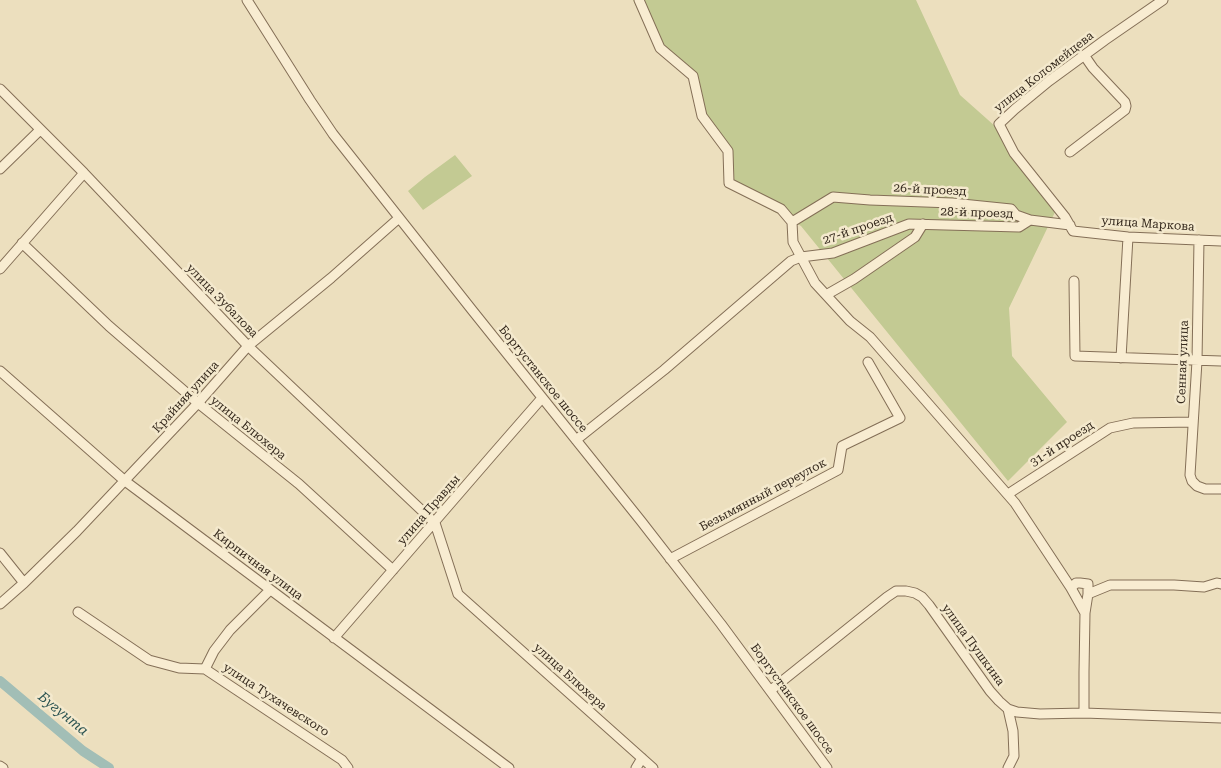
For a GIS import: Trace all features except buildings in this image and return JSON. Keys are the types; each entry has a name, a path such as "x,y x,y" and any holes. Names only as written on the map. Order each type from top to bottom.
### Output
{"street":[{"name":"Боргустанское шоссе","path":"247,0 333,134 721,624 827,768"},
{"path":"639,0 660,48 693,76 702,116 728,151 729,183 781,209 792,222 793,242 815,283 850,321 870,337 1008,494 1085,613"},
{"name":"улица Коломейцева","path":"1072,228 1066,217 1014,153 999,124 1015,109 1084,55 1163,0"},
{"path":"1070,152 1126,110 1125,102 1093,68 1084,55"},
{"name":"улица Зубалова","path":"0,89 84,173 248,346 435,523"},
{"path":"0,169 40,130"},
{"path":"0,269 84,173"},
{"name":"26-й проезд","path":"792,222 833,197 952,203 1010,209 1030,220 1072,228"},
{"name":"Крайняя улица","path":"0,604 77,531 198,403 248,346 331,278 399,218"},
{"name":"28-й проезд","path":"826,295 854,279 915,237 923,224 1020,227 1030,220"},
{"name":"27-й проезд","path":"801,257 834,253 909,224 923,224"},
{"name":"улица Маркова","path":"1072,228 1128,237 1221,241"},
{"path":"1121,358 1128,237"},
{"name":"Сенная улица","path":"1199,240 1197,360 1190,475 1194,484 1205,489 1221,489"},
{"name":"улица Блюхера","path":"22,243 109,326 198,403 298,484 393,570"},
{"path":"576,440 664,370 791,261 801,257"},
{"path":"1074,281 1075,356 1221,361"},
{"name":"Безымянный переулок","path":"670,559 838,470 842,446 900,418 868,362"},
{"name":"Кирпичная улица","path":"0,371 125,481 509,768"},
{"name":"улица Правды","path":"334,638 542,398"},
{"name":"31-й проезд","path":"1008,494 1110,428 1134,423 1193,422"},
{"name":"улица Блюхера","path":"435,523 458,594 653,768"},
{"path":"0,553 24,583"},
{"path":"1070,588 1080,583 1088,584 1085,613 1084,713"},
{"path":"1088,594 1110,585 1204,587 1217,583 1221,584"},
{"path":"205,669 214,651 230,630 270,590"},
{"name":"улица Пушкина","path":"770,690 887,597 896,592 906,591 922,597 929,605 990,690 1008,709"},
{"name":"улица Тухачевского","path":"78,612 149,660 179,668 205,669 342,760 348,768"},
{"path":"1008,709 1027,713 1221,718"},
{"path":"1008,709 1013,731 1014,756 1008,768"},
{"path":"636,768 642,758"}],"green space":[{"path":"633,0 916,0 960,95 996,127 1056,210 1009,308 1012,356 1067,422 1008,481 801,226 724,185 723,147 703,124 692,77 654,44"},
{"path":"455,155 472,176 423,210 408,191"}],"waterway":[{"name":"Бугунта","path":"0,681 83,751 109,768"}]}
